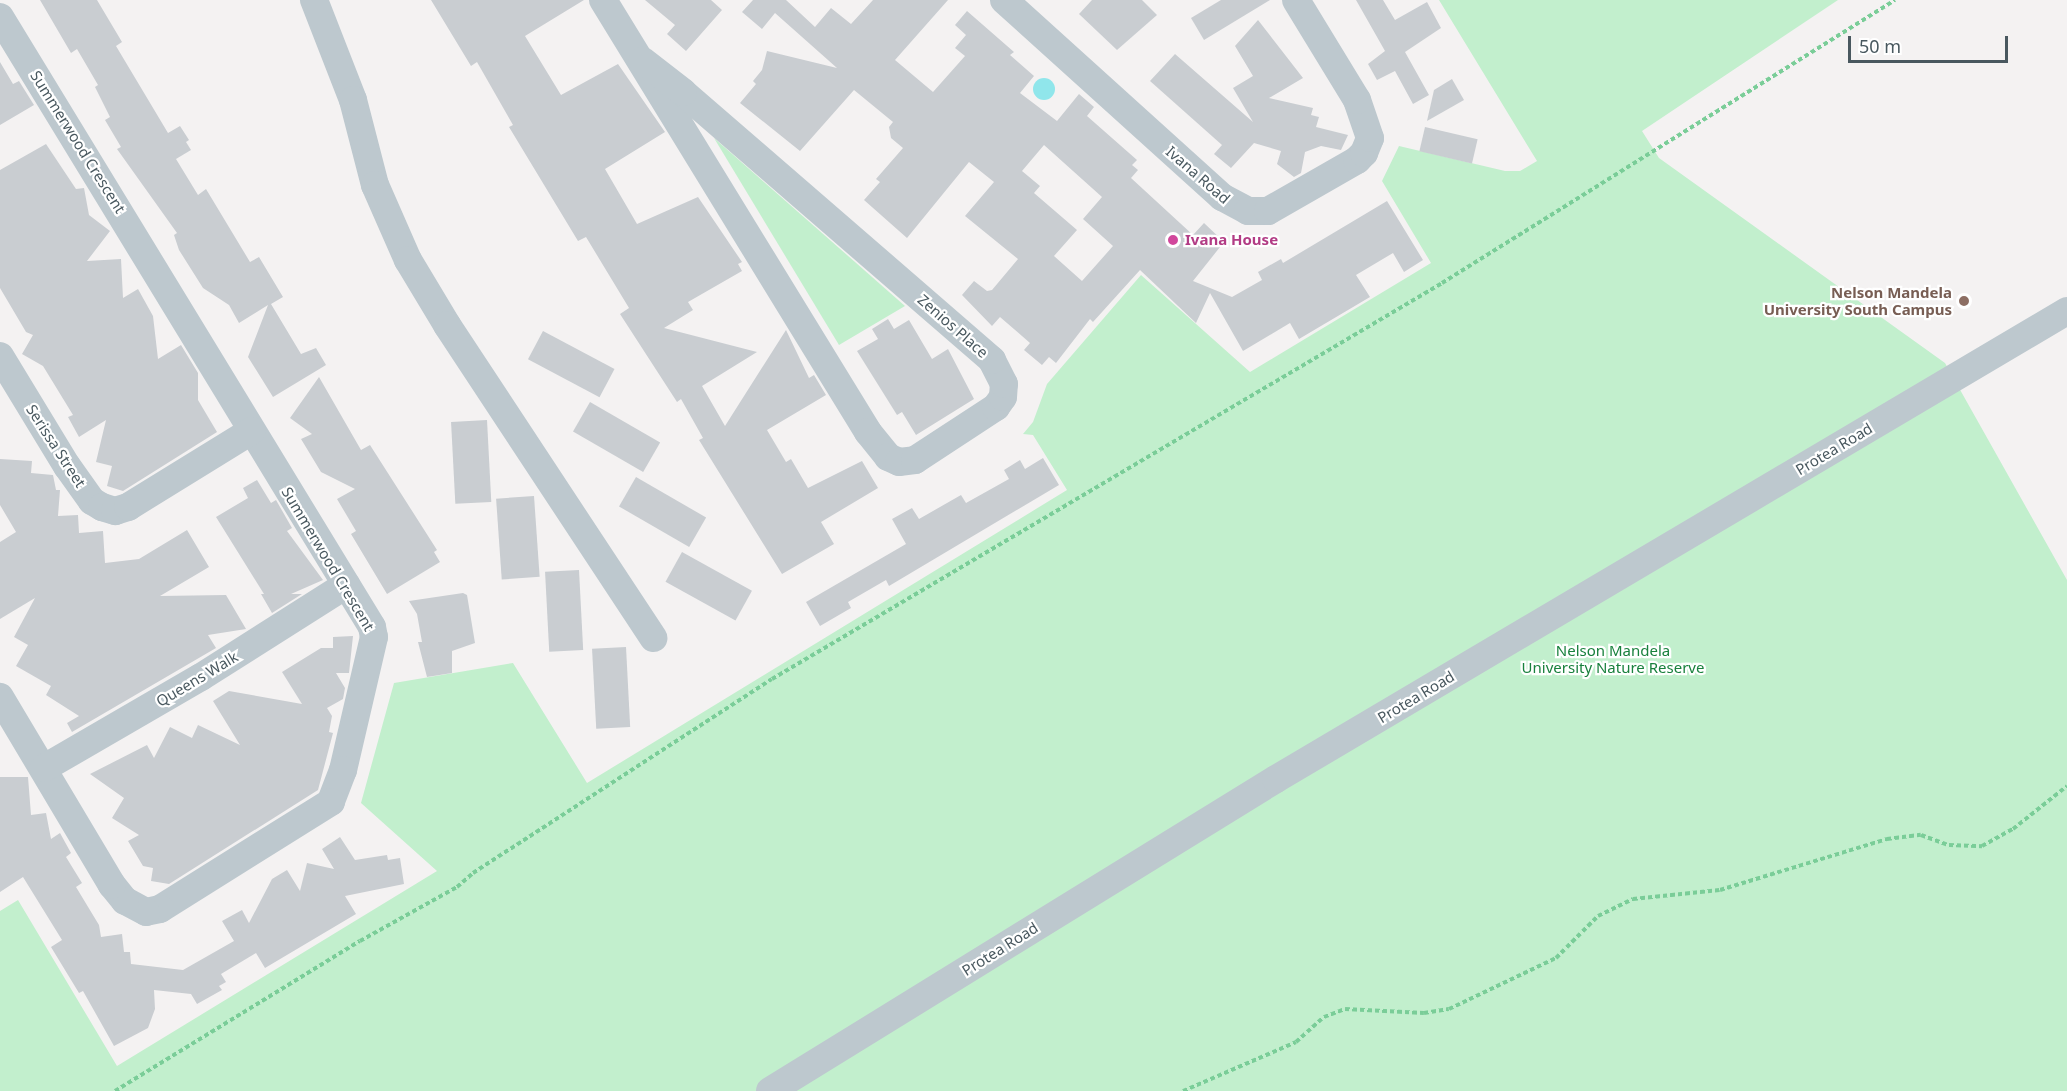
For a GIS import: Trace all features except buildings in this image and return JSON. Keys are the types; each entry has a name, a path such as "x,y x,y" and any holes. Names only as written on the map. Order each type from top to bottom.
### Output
{"street":[{"path":"314,0 353,100 375,185 408,260 447,325 653,638"},
{"name":"Zenios Place","path":"603,0 868,432 888,457 899,462 915,460 996,407 1003,397 1004,384 992,360 683,92 643,62"},
{"name":"Ivana Road","path":"1004,0 1222,197 1241,208 1258,211 1268,211 1292,200 1357,160 1364,153 1370,138 1357,100 1296,0"},
{"name":"Summerwood Crescent","path":"0,17 372,627 373,649 336,792 318,813 160,909 146,912 125,901 112,885 0,697"},
{"name":"Protea Road","path":"770,1091 1286,773 2067,311"},
{"name":"Serissa Street","path":"0,356 67,466 92,501 115,511 128,507 251,430"},
{"name":"Queens Walk","path":"44,768 201,677 346,585"}],"path":[{"path":"115,1091 360,941 457,887 473,873 772,678 1442,283 1895,0"},
{"path":"1183,1091 1296,1042 1324,1017 1345,1009 1424,1013 1449,1009 1556,958 1598,916 1633,899 1720,890 1887,839 1921,835 1949,845 1982,846 2013,829 2067,786"}],"green space":[{"name":"Nelson Mandela University Nature Reserve","path":"1439,0 1838,0 1642,131 1659,158 1945,363 2067,580 2067,1091 0,1091 0,911 18,900 117,1066 437,871 361,803 394,683 513,663 587,783 1067,490 1033,435 1023,434 1033,422 1047,384 1141,275 1250,372 1431,263 1382,181 1399,146 1505,171 1520,171 1537,161"},
{"path":"714,138 905,306 839,345"}],"water":[{"path":"1044,78 1052,81 1055,89 1052,97 1044,100 1036,97 1033,89 1036,81"}],"place":[{"name":"Ivana House","path":"1173,240"},
{"name":"Nelson Mandela University South Campus","path":"1964,301"}]}
